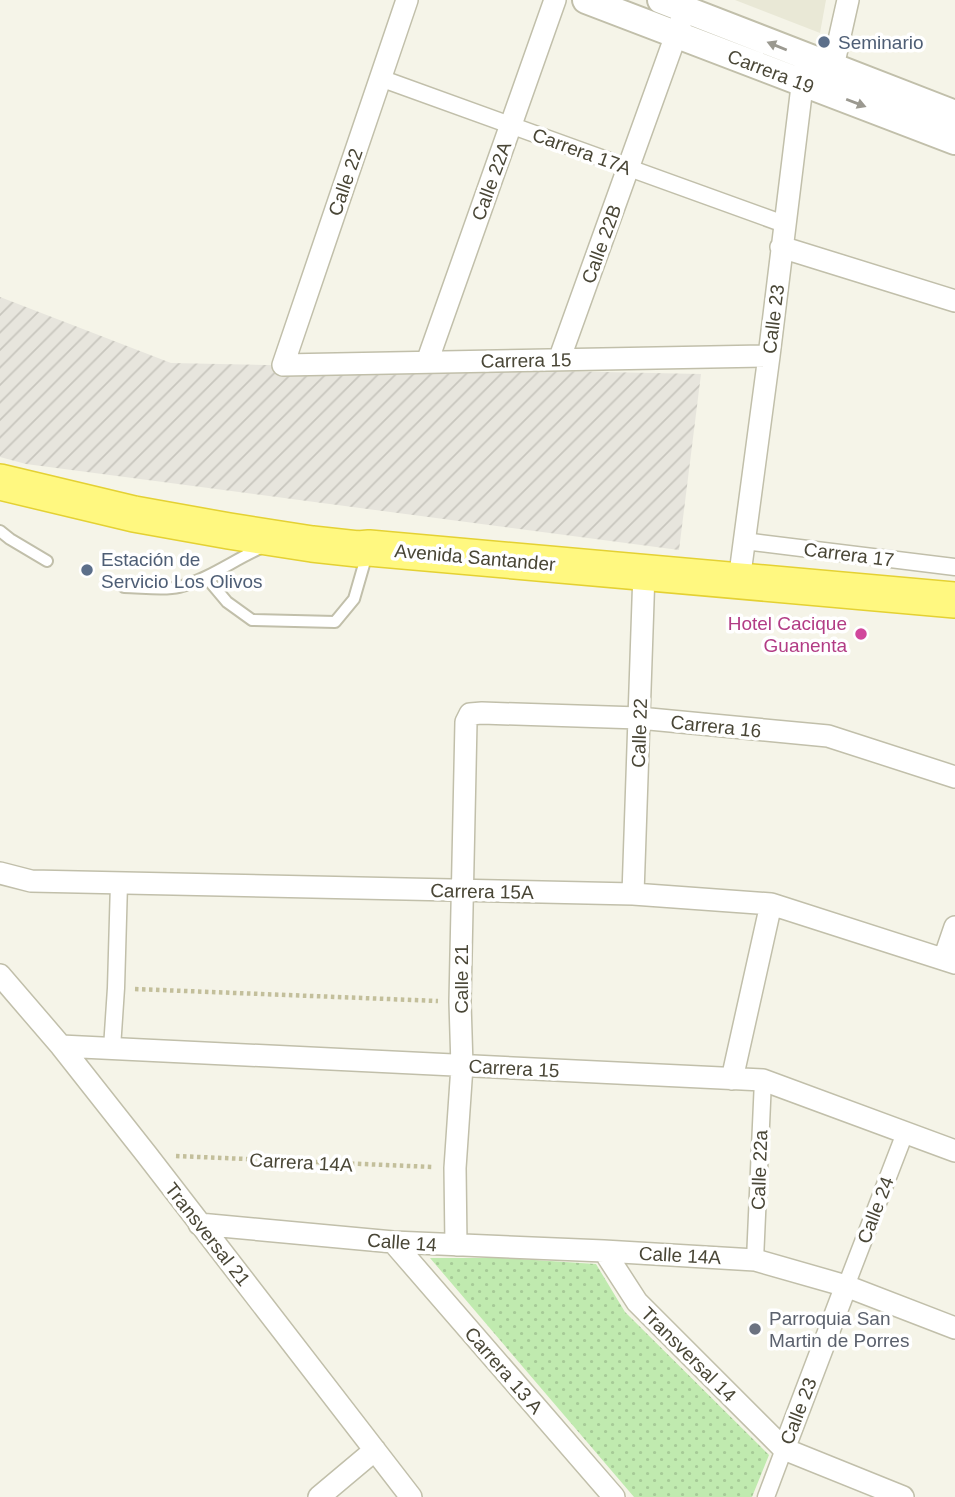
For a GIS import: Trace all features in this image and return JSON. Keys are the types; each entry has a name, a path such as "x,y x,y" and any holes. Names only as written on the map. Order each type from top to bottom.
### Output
{"highway":[{"name":"Avenida Santander","path":"0,482 134,514 280,539 358,549 955,600"}],"street":[{"name":"Calle 22","path":"283,365 407,0"},
{"name":"Calle 22A","path":"426,362 555,0"},
{"name":"Carrera 19","path":"586,0 676,34 821,81 955,114"},
{"name":"Calle 23","path":"739,581 784,224 821,81 848,0"},
{"name":"Carrera 19","path":"673,5 806,57 821,81 955,141"},
{"name":"Calle 22B","path":"559,360 676,34 673,5"},
{"name":"Carrera 17A","path":"380,78 784,224"},
{"path":"782,247 955,301"},
{"name":"Carrera 15","path":"283,365 769,356"},
{"name":"Carrera 17","path":"744,541 955,567"},
{"name":"Calle 22","path":"633,894 643,572"},
{"name":"Carrera 16","path":"470,714 639,718 828,736 955,777"},
{"name":"Calle 21","path":"456,1245 455,1168 462,1066 461,891 466,722 470,714"},
{"name":"Carrera 15A","path":"0,873 31,881 633,894 771,904 950,961"},
{"path":"111,1048 120,883"},
{"path":"732,1079 771,904"},
{"path":"950,961 955,927"},
{"name":"Transversal 21","path":"0,975 61,1046 147,1155 411,1497"},
{"name":"Carrera 15","path":"61,1046 763,1080 955,1151"},
{"name":"Calle 22a","path":"755,1260 763,1080"},
{"name":"Calle 24","path":"846,1286 905,1133"},
{"name":"Calle 14","path":"199,1224 393,1242 604,1251"},
{"name":"Carrera 13 A","path":"393,1242 614,1497"},
{"name":"Calle 14A","path":"604,1251 755,1260"},
{"name":"Transversal 14","path":"604,1251 637,1302 784,1449"},
{"path":"755,1260 846,1286 955,1328"},
{"name":"Calle 23","path":"766,1497 846,1286"},
{"path":"784,1449 903,1497"},
{"path":"318,1497 375,1450"}],"lane":[{"path":"0,531 10,540 47,561"},
{"path":"124,587 176,588 206,577 280,539"},
{"path":"206,577 227,602 251,621 335,622 354,599 369,548"}],"path":[{"path":"116,988 460,1002"},
{"name":"Carrera 14A","path":"147,1155 455,1168"}],"shaded area":[{"path":"735,0 826,0 820,33"},
{"path":"0,297 171,363 701,374 679,550 26,464 0,457"}],"green space":[{"path":"430,1258 503,1258 596,1264 625,1312 769,1455 752,1497 634,1497"}],"place":[{"name":"Seminario","path":"824,42"},
{"name":"Estación de Servicio Los Olivos","path":"87,570"},
{"name":"Hotel Cacique Guanenta","path":"861,634"},
{"name":"Parroquia San Martin de Porres","path":"755,1329"}]}
